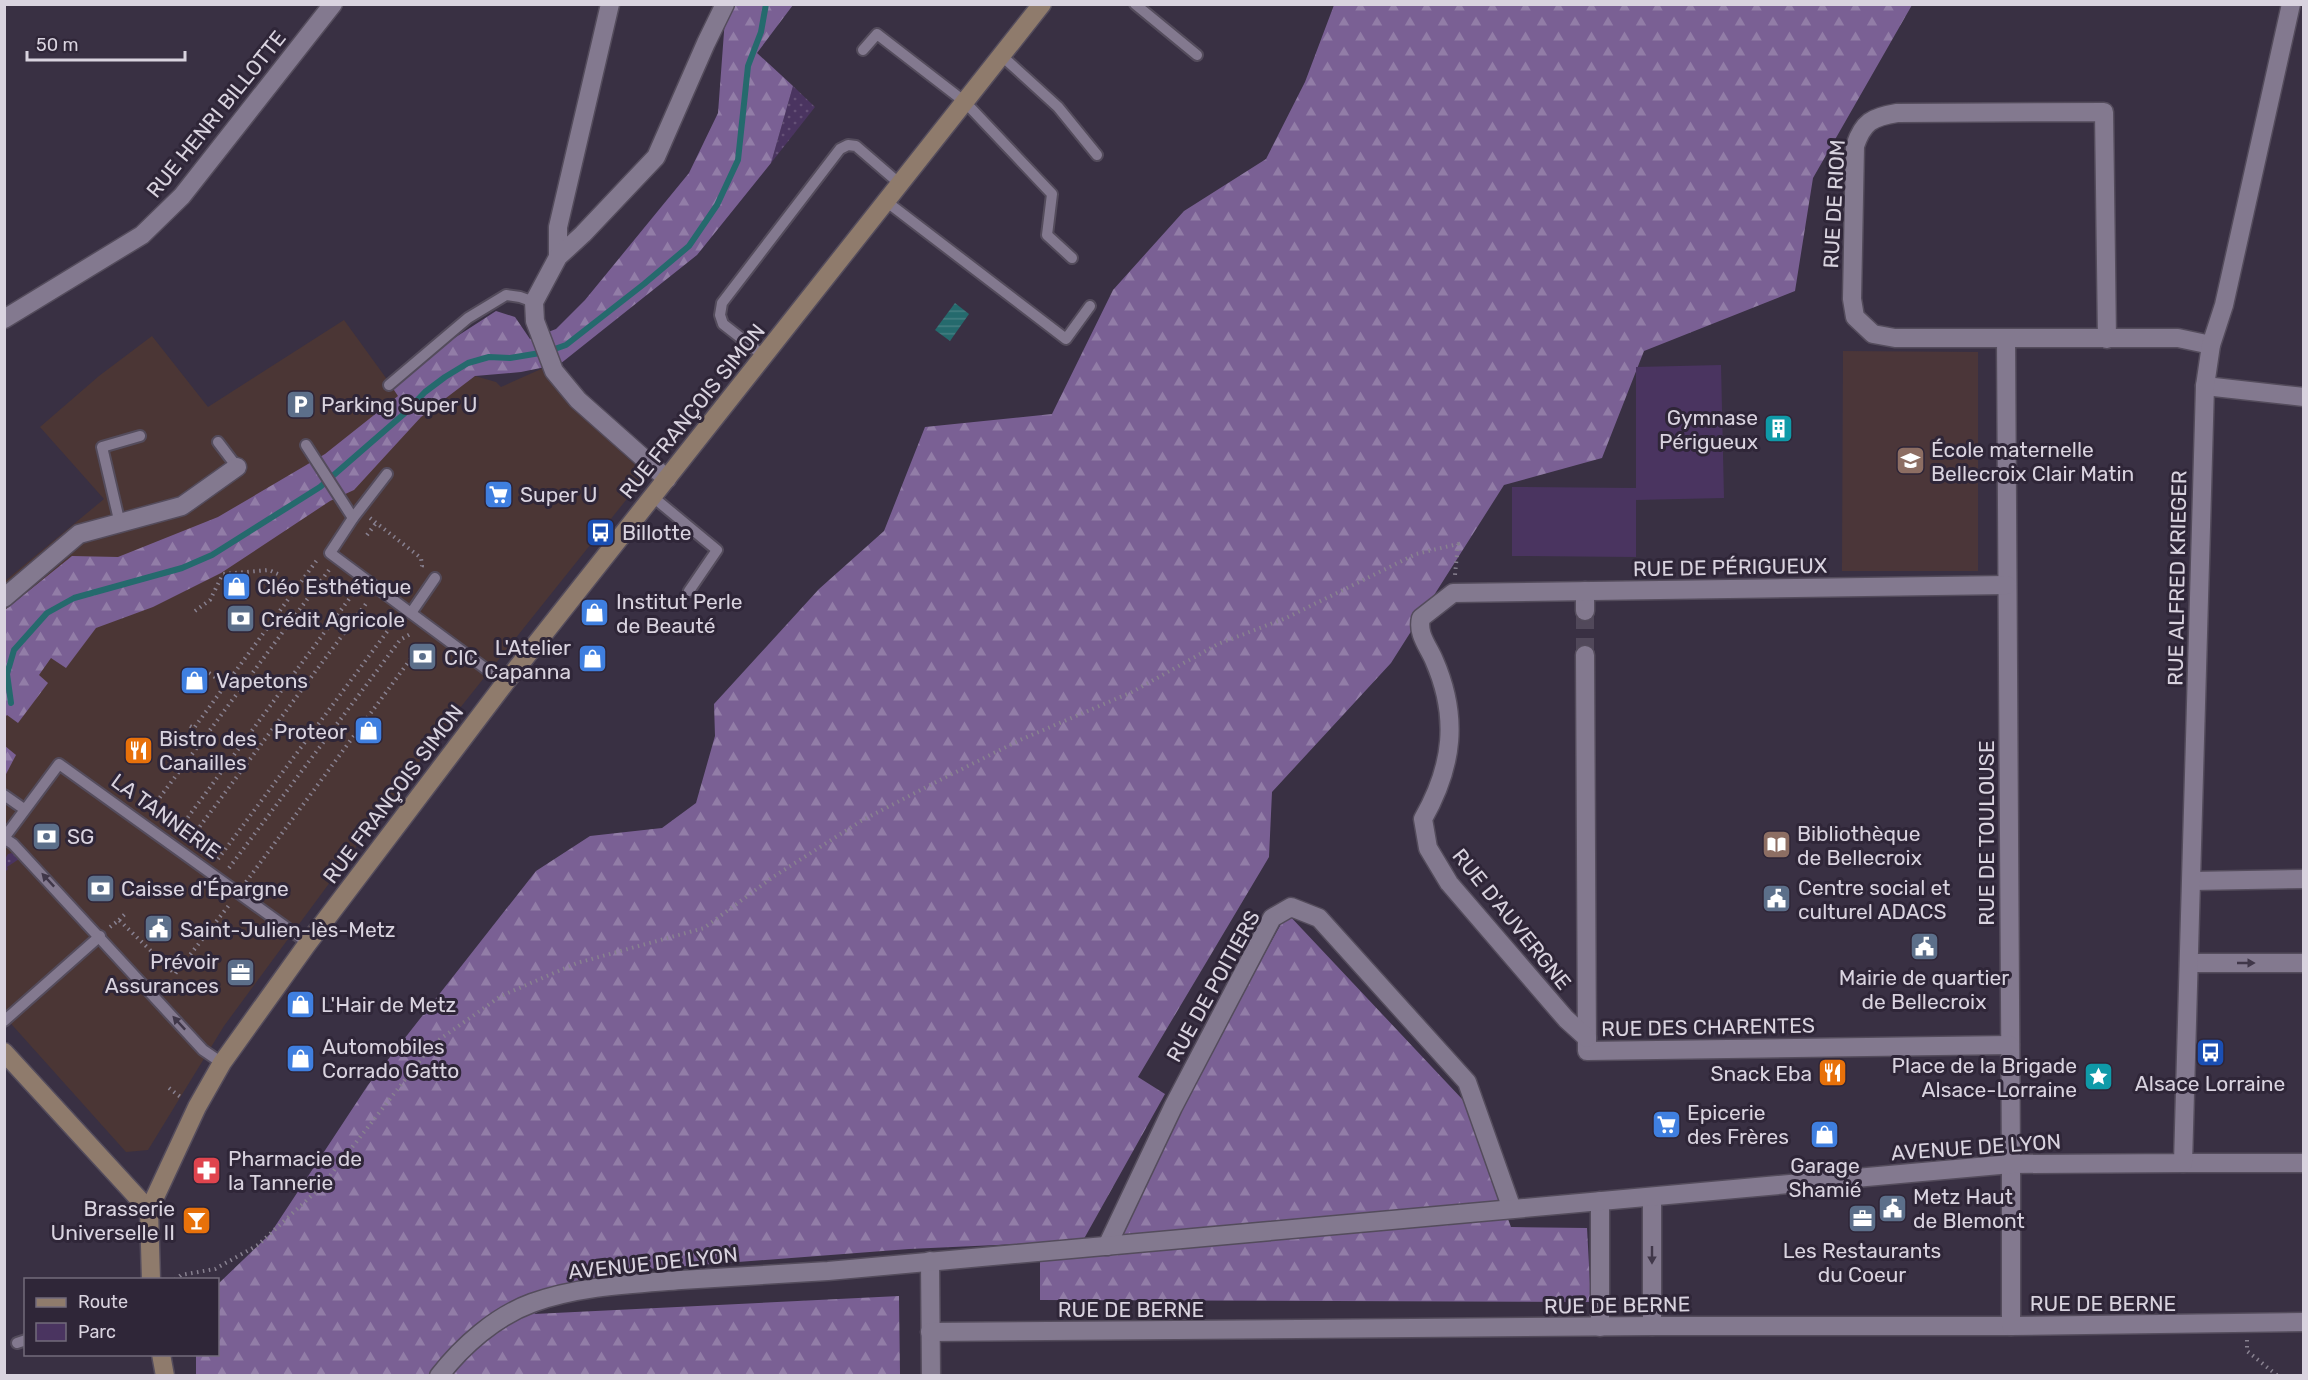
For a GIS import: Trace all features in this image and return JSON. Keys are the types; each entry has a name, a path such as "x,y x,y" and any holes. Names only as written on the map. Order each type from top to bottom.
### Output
{"main road":[{"name":"RUE FRANÇOIS SIMON","path":"149,1210 197,1107 222,1063 308,944 506,683 1042,4"},
{"path":"4,1052 149,1210 151,1278"},
{"path":"161,1356 165,1376"}],"street":[{"name":"RUE HENRI BILLOTTE","path":"4,319 142,235 182,196 333,4"},
{"path":"558,257 558,227 610,4"},
{"path":"667,479 578,400 554,371 535,321 534,302 558,257 656,157 725,4"},
{"name":"RUE ALFRED KRIEGER","path":"2183,1163 2205,386 2211,345 2224,305 2292,4"},
{"name":"RUE DE RIOM","path":"2107,339 2104,112 1896,113 1877,116 1860,130 1855,146 1852,298 1855,317 1873,334 1895,338 2006,339 2107,339 2178,338 2211,345"},
{"name":"RUE DE TOULOUSE","path":"2006,339 2011,1326"},
{"path":"2205,386 2304,397"},
{"path":"4,598 79,534 182,506 237,467"},
{"name":"RUE DE PÉRIGUEUX","path":"1453,593 2007,585"},
{"path":"1585,591 1585,611"},
{"name":"RUE D'AUVERGNE","path":"1453,593 1421,618 1419,629 1444,686 1451,720 1449,749 1443,774 1435,798 1423,819 1428,848 1449,883 1587,1044"},
{"path":"1585,655 1587,1044"},
{"path":"2192,881 2304,879"},
{"name":"RUE DE POITIERS","path":"1107,1246 1173,1107 1272,918 1291,907 1319,918 1467,1082 1512,1209"},
{"path":"2189,963 2304,963"},
{"name":"RUE DES CHARENTES","path":"1587,1044 2010,1046"},
{"name":"AVENUE DE LYON","path":"439,1376 457,1353 491,1326 530,1304 568,1293 631,1284 1107,1246 2011,1164 2304,1163"},
{"path":"1652,1197 1652,1326"},
{"path":"1600,1201 1600,1327"},
{"path":"930,1261 931,1376"},
{"name":"RUE DE BERNE","path":"930,1332 1652,1326 2011,1326 2304,1322"}],"lane":[{"path":"1135,4 1197,55"},
{"path":"863,50 877,34 965,102 1053,194 1047,234 1072,258"},
{"path":"1002,56 1058,107 1097,155"},
{"path":"764,356 723,324 720,315 722,303 840,149 848,145 856,146 900,184"},
{"path":"887,202 1066,339 1090,306"},
{"path":"389,385 468,318 506,295 534,302"},
{"path":"120,524 102,447 140,436"},
{"path":"218,442 237,467"},
{"path":"306,445 353,518"},
{"path":"387,474 353,518 330,553 506,683"},
{"path":"653,497 717,550 689,591"},
{"path":"411,613 435,578"},
{"name":"LA TANNERIE","path":"24,809 59,764 308,944"},
{"path":"4,795 24,809 4,838 13,844 100,936 203,1050 222,1063"},
{"path":"4,1022 100,936"}],"path":[{"path":"368,535 376,523"},
{"path":"177,1278 181,1275 214,1269 258,1245 321,1187 433,1044 501,996 577,963 704,928 773,877 861,821 1020,740 1132,692 1218,644 1286,618 1416,554 1458,544 1453,593"},
{"path":"190,726 194,728 321,554"},
{"path":"142,823 338,558"},
{"path":"195,611 210,600 223,574 269,570 280,575"},
{"path":"168,842 355,591"},
{"path":"182,852 368,601"},
{"path":"209,872 395,621"},
{"path":"220,880 400,640 412,633"},
{"path":"245,883 418,649 419,640"},
{"path":"208,673 226,685"},
{"path":"119,920 175,974 231,902"},
{"path":"100,936 125,914"},
{"path":"2246,1324 2247,1351 2278,1376"}],"shaded area":[{"path":"955,303 969,314 950,341 935,330"},
{"path":"344,320 415,418 475,376 496,382 501,387 550,365 573,407 646,475 452,718 322,893 224,1026 148,1150 126,1152 5,1017 5,581 104,499 40,427 99,376 152,336 208,407"},
{"name":"École maternelle Bellecroix Clair Matin","path":"1843,351 1978,352 1978,571 1842,571"}],"green space":[{"path":"726,5 793,5 757,53 793,86 771,163 697,255 560,364 521,372 475,376 421,417 354,490 330,501 221,573 153,607 96,628 66,668 51,658 39,675 48,683 18,723 7,715 5,717 5,610 72,556 118,557 218,517 325,454 398,396 388,381 496,311 515,317 530,339 556,329 585,300 689,173 718,113"},
{"path":"1334,5 1912,5 1813,178 1795,291 1644,351 1602,458 1504,485 1391,663 1272,792 1269,857 1138,1077 1165,1094 1076,1253 1112,1254 1183,1102 1287,913 1463,1100 1511,1227 1587,1228 1591,1302 1040,1300 1040,1243 909,1249 608,1272 534,1314 899,1296 900,1375 196,1375 196,1356 219,1356 219,1283 270,1234 368,1085 536,871 590,836 662,828 696,803 715,736 714,704 819,589 884,531 925,427 1052,414 1113,290 1184,211 1266,159 1305,82"},
{"path":"793,86 815,107 771,163"},
{"path":"1721,365 1724,498 1636,500 1636,557 1512,556 1512,487 1636,488 1636,367"},
{"path":"5,746 16,755 5,776"},
{"path":"12,853 19,859 7,867 5,872 5,859 8,854"}],"waterway":[{"path":"11,703 7,674 14,650 47,613 74,598 182,568 212,555 320,487 405,413 425,392 445,377 468,363 489,357 510,358 546,352 566,345 689,246 717,205 738,160 748,66 761,32 766,4"}],"tunnel":[{"path":"1585,611 1585,655"}],"place":[{"name":"Parking Super U","path":"300,404"},
{"name":"Gymnase Périgueux","path":"1779,429"},
{"name":"École maternelle Bellecroix Clair Matin","path":"1910,461"},
{"name":"Super U","path":"499,494"},
{"name":"Billotte","path":"601,532"},
{"name":"Cléo Esthétique","path":"236,586"},
{"name":"Institut Perle de Beauté","path":"595,613"},
{"name":"Crédit Agricole","path":"240,619"},
{"name":"CIC","path":"423,657"},
{"name":"L'Atelier Capanna","path":"592,659"},
{"name":"Vapetons","path":"195,680"},
{"name":"Proteor","path":"368,731"},
{"name":"Bistro des Canailles","path":"138,750"},
{"name":"SG","path":"46,836"},
{"name":"Bibliothèque de Bellecroix","path":"1776,845"},
{"name":"Caisse d'Épargne","path":"100,888"},
{"name":"Centre social et culturel ADACS","path":"1777,899"},
{"name":"Saint-Julien-lès-Metz","path":"159,929"},
{"name":"Mairie de quartier de Bellecroix","path":"1924,946"},
{"name":"Prévoir Assurances","path":"240,973"},
{"name":"L'Hair de Metz","path":"300,1004"},
{"name":"Alsace Lorraine","path":"2210,1052"},
{"name":"Automobiles Corrado Gatto","path":"301,1058"},
{"name":"Snack Eba","path":"1833,1073"},
{"name":"Place de la Brigade Alsace-Lorraine","path":"2098,1077"},
{"name":"Epicerie des Frères","path":"1666,1124"},
{"name":"Garage Shamié","path":"1825,1134"},
{"name":"Pharmacie de la Tannerie","path":"207,1170"},
{"name":"Metz Haut de Blemont","path":"1892,1208"},
{"name":"Les Restaurants du Coeur","path":"1862,1219"},
{"name":"Brasserie Universelle II","path":"196,1220"}]}
